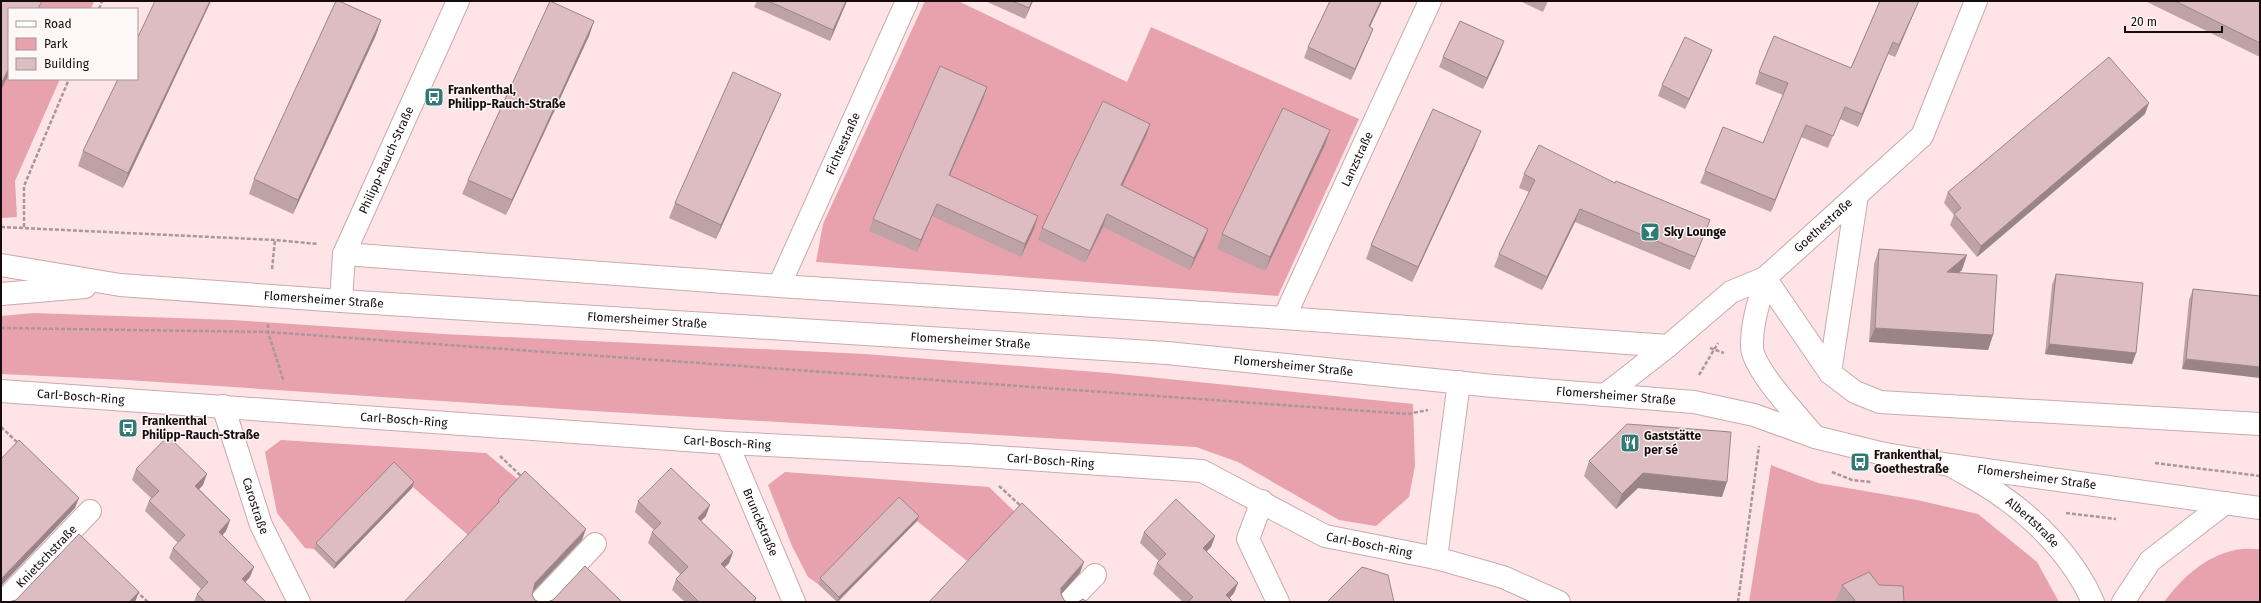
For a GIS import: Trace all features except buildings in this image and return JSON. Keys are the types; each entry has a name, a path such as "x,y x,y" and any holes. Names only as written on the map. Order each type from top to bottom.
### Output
{"street":[{"name":"Philipp-Rauch-Straße","path":"341,301 344,254 458,1"},
{"name":"Fichtestraße","path":"780,286 907,1"},
{"name":"Lanzstraße","path":"1284,318 1430,1"},
{"name":"Goethestraße","path":"1605,395 1668,346 1731,292 1765,278 1922,136 1976,1"},
{"path":"1830,373 1857,195"},
{"path":"344,254 780,286 1284,318 1668,346"},
{"name":"Flomersheimer Straße","path":"1,265 120,285 341,301 1167,353 1716,406 1754,415 1816,437 1880,453 1950,465 2260,508"},
{"path":"1765,278 1830,373 1855,392 1880,402 2260,424"},
{"path":"1765,278 1754,325 1752,349 1761,371 1816,437"},
{"name":"Flomersheimer Straße","path":"1,294 120,285"},
{"path":"1436,558 1459,382"},
{"name":"Carl-Bosch-Ring","path":"1,391 727,443 967,455 1202,471 1262,501 1325,536 1436,558 1503,577 1559,602"},
{"name":"Carostraße","path":"223,406 261,525 298,602"},
{"name":"Brunckstraße","path":"727,443 794,602"},
{"name":"Albertstraße","path":"1950,465 2000,494 2049,536 2087,586 2094,602"},
{"path":"1262,501 1248,539 1278,602"},
{"path":"2123,602 2150,561 2225,502"},
{"name":"Knietschstraße","path":"3,602 90,511"},
{"path":"540,602 595,544"},
{"path":"1068,602 1095,575"}],"path":[{"path":"24,228 24,186 69,80"},
{"path":"1,226 275,240 328,246 344,254"},
{"path":"1,328 268,332 1408,414 1456,403"},
{"path":"1714,349 1718,343"},
{"path":"1,427 23,448"},
{"path":"1738,602 1759,445"},
{"path":"498,454 527,481"},
{"path":"967,455 1025,510"},
{"path":"131,586 148,602"}],"green space":[{"path":"1,1 94,1 91,8 8,8 8,80 60,80 15,181 17,217 1,218"},
{"path":"925,1 958,1 1127,82 1151,27 1359,119 1278,296 816,262 823,224"},
{"path":"34,313 232,320 443,334 865,354 1109,373 1413,404 1415,466 1409,497 1376,526 1339,520 1238,462 1196,447 593,411 127,380 1,374 1,316"},
{"path":"281,440 486,453 521,482 468,535 391,468 314,549 305,548 277,513 265,452"},
{"path":"1771,465 1818,483 1917,500 1978,514 2037,562 2059,602 1749,602"},
{"path":"785,472 989,487 1017,514 990,542 967,561 897,503 818,584 808,577 792,546 768,485"},
{"path":"2238,549 2260,549 2260,602 2164,602 2186,577 2213,558"}],"place":[{"name":"Frankenthal, Philipp-Rauch-Straße","path":"434,97"},
{"name":"Sky Lounge","path":"1650,232"},
{"name":"Frankenthal Philipp-Rauch-Straße","path":"128,428"},
{"name":"Gaststätte per sé","path":"1630,443"},
{"name":"Frankenthal, Goethestraße","path":"1860,462"}]}
